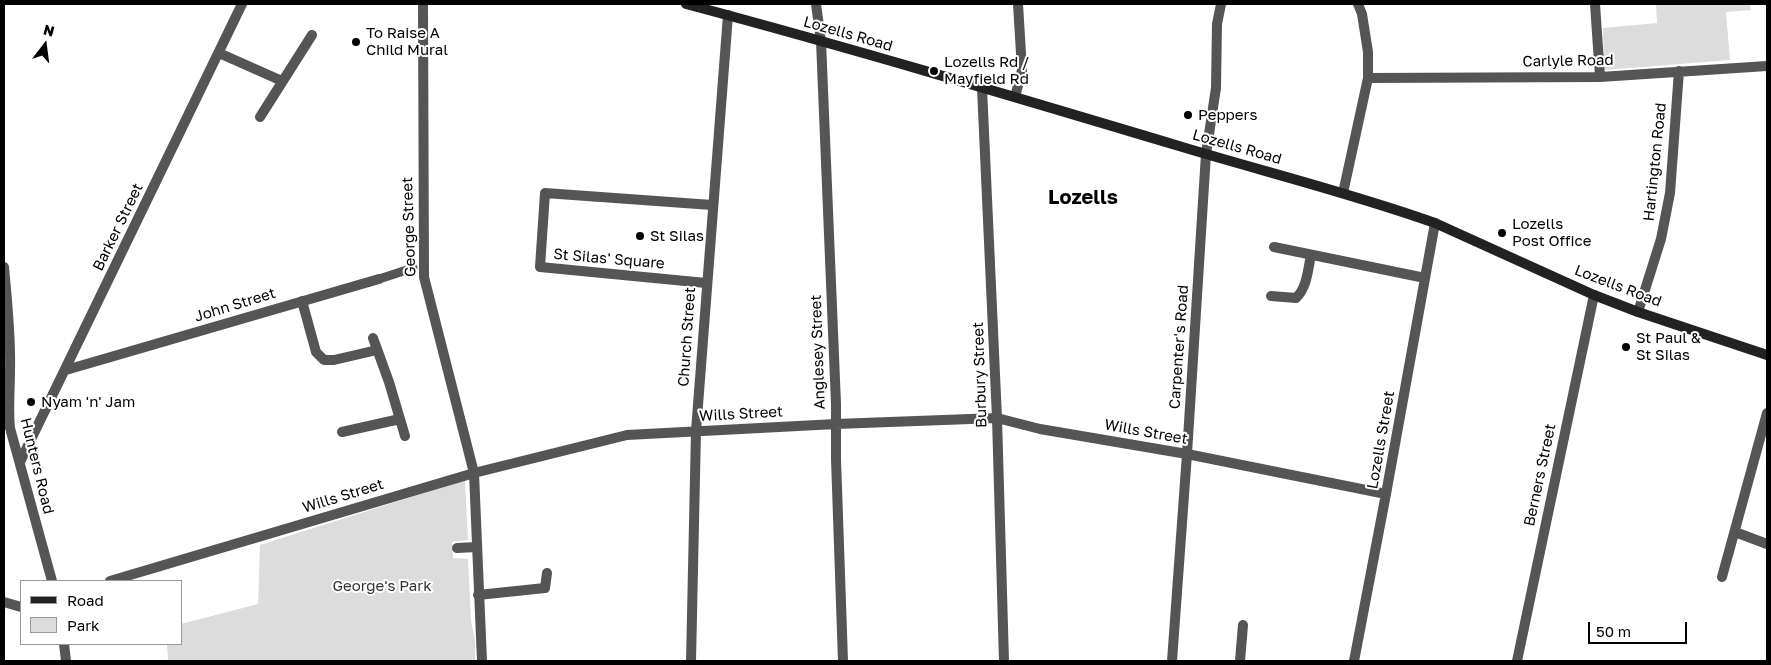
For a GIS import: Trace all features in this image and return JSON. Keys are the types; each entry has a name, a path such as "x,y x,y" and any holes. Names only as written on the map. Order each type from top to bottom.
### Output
{"main road":[{"name":"Lozells Road","path":"686,4 821,41 1343,193 1435,223 1594,295 1638,312 1767,355"}],"street":[{"name":"Barker Street","path":"20,462 242,4"},
{"name":"George Street","path":"423,4 424,277 474,473 482,661"},
{"name":"Anglesey Street","path":"816,4 821,41 843,661"},
{"path":"1015,97 1022,70 1018,4"},
{"name":"Carpenter's Road","path":"1172,661 1206,154 1216,88 1217,24 1221,4"},
{"path":"1343,193 1368,78 1368,52 1362,14 1358,4"},
{"path":"1595,4 1600,77"},
{"name":"Church Street","path":"691,661 696,431 728,15"},
{"path":"260,117 312,35"},
{"path":"219,54 282,81"},
{"name":"Carlyle Road","path":"1368,78 1600,77 1767,66"},
{"name":"Hartington Road","path":"1638,312 1661,239 1670,193 1679,71"},
{"name":"Burbury Street","path":"982,88 998,418 1004,661"},
{"name":"St Silas' Square","path":"706,283 540,267 545,193 712,205"},
{"name":"Lozells Street","path":"1354,661 1435,223"},
{"path":"1274,247 1425,278"},
{"path":"1272,296 1296,298 1300,295 1311,256"},
{"name":"Hunters Road","path":"4,266 9,324 10,370 7,426 20,462 52,580"},
{"name":"John Street","path":"66,370 413,268"},
{"name":"Berners Street","path":"1517,661 1594,295"},
{"path":"302,301 316,352 324,360 334,360 377,350"},
{"path":"373,338 389,382 405,436"},
{"path":"1722,577 1767,413"},
{"name":"Wills Street","path":"113,580 474,473 627,435 998,418 1040,429 1187,454 1386,494"},
{"path":"342,432 400,419"},
{"path":"1735,532 1767,544"},
{"path":"457,548 477,547"},
{"path":"478,595 545,588 546,573"},
{"path":"4,602 20,606"},
{"path":"1240,661 1243,625"},
{"path":"64,645 66,661"}],"green space":[{"path":"1656,4 1750,4 1751,10 1726,12 1730,60 1604,70 1603,28 1657,23"},
{"name":"George's Park","path":"465,480 468,540 452,542 453,558 468,559 475,661 168,661 167,645 182,645 182,624 258,604 260,545"}],"place":[{"name":"To Raise A Child Mural","path":"356,42"},
{"name":"Lozells Rd / Mayfield Rd","path":"934,71"},
{"name":"Peppers","path":"1188,115"},
{"name":"Lozells Post Office","path":"1502,233"},
{"name":"St Silas","path":"640,236"},
{"name":"St Paul & St Silas","path":"1626,347"},
{"name":"Nyam 'n' Jam","path":"31,402"}],"district":[{"name":"Lozells","path":"1083,198"}]}
